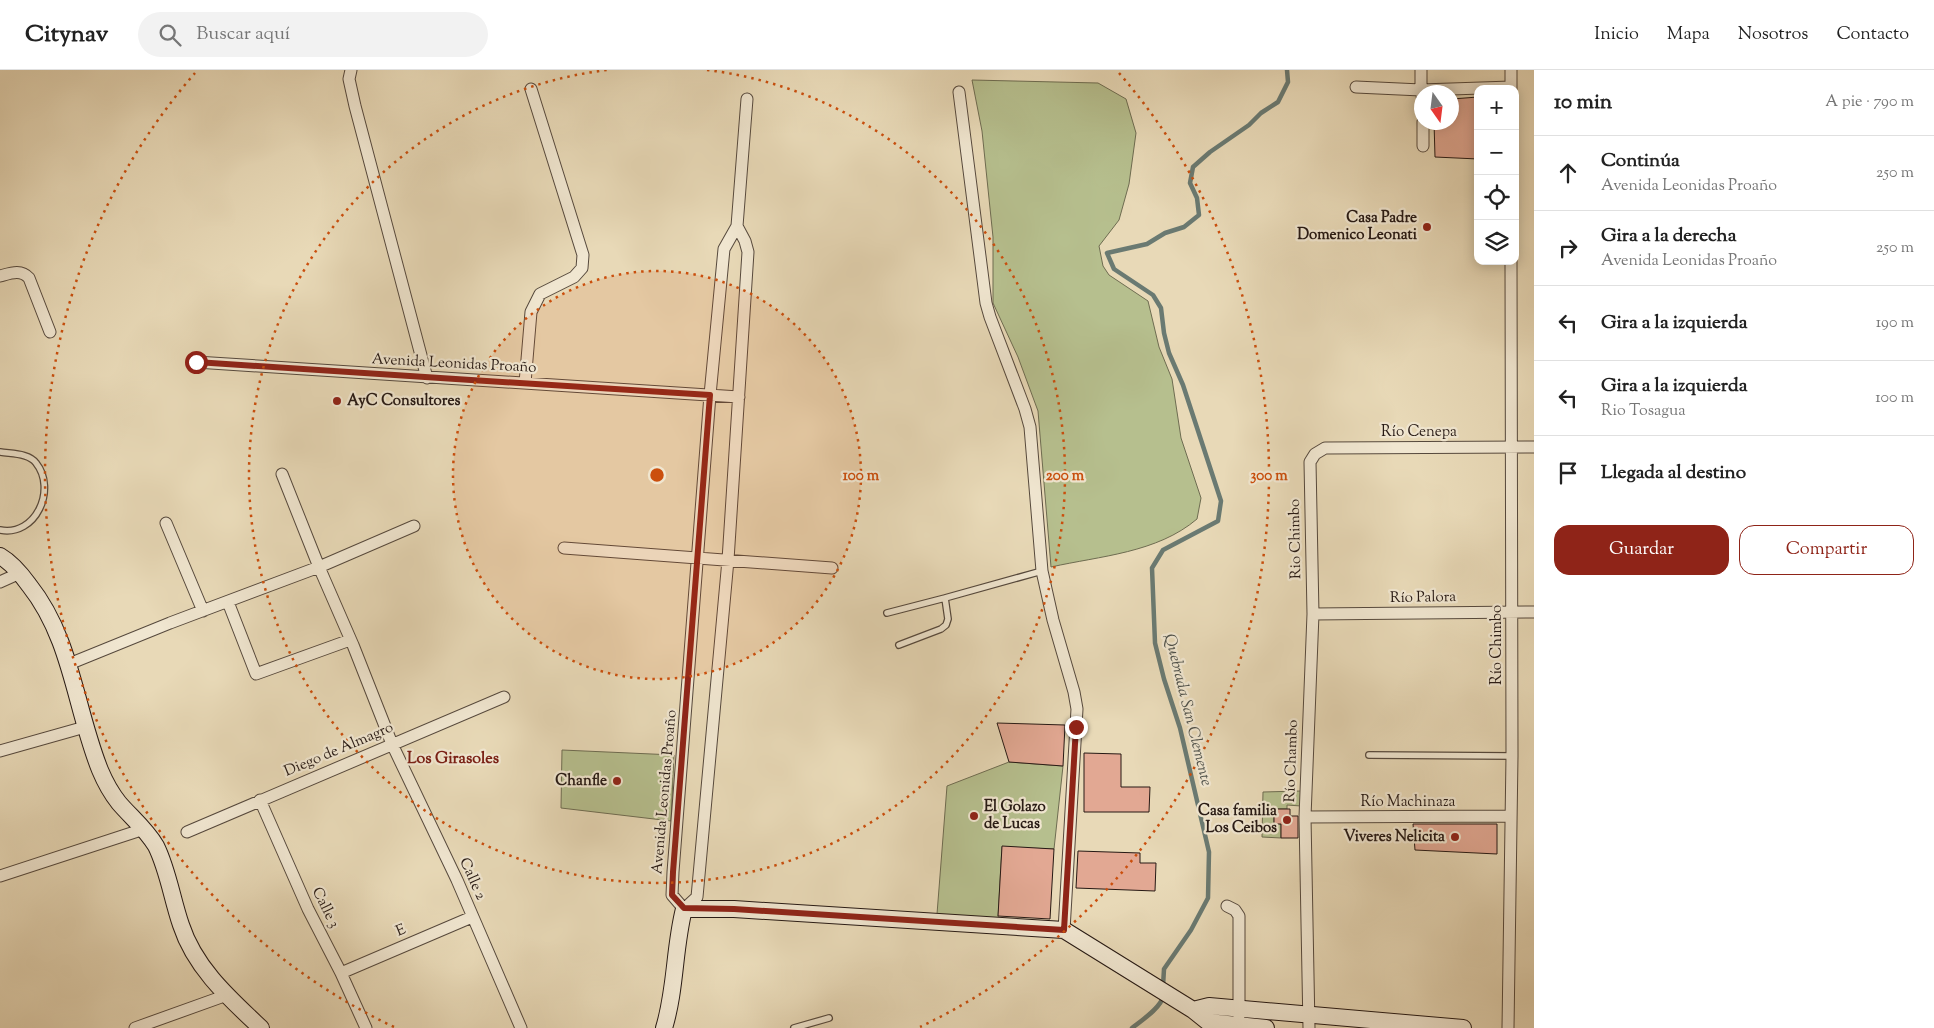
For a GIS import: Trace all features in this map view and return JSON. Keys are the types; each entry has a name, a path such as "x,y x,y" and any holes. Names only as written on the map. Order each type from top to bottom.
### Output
{"main road":[{"path":"0,556 20,573 46,610 58,633 70,664 85,727 108,788 120,804 144,829 156,846 190,947 200,964 250,1022 261,1028"},
{"path":"664,1028 670,1001 677,933 684,908 734,909 1064,930 1201,1015 1238,1025 1266,1028"},
{"path":"1201,1015 1239,1008 1309,1021 1463,1028"}],"street":[{"path":"341,70 350,75 427,378"},
{"path":"1421,70 1421,85"},
{"path":"1512,70 1512,85"},
{"path":"1356,87 1414,92"},
{"path":"525,383 531,312 534,302 540,294 574,277 582,268 582,255 531,89"},
{"path":"1459,91 1474,90"},
{"path":"959,92 986,303 1030,427 1042,570 1053,620 1074,692 1077,709 1064,930"},
{"path":"710,395 724,249 737,226 747,99"},
{"path":"1423,130 1424,146"},
{"path":"684,908 697,897 728,560 748,252 746,241 737,226"},
{"name":"Río Chimbo","path":"1508,1028 1512,756 1511,265"},
{"path":"0,276 19,272 25,273 29,278 50,332"},
{"name":"Avenida Leonidas Proaño","path":"196,362 739,397"},
{"name":"Avenida Leonidas Proaño","path":"684,908 672,895 710,395"},
{"name":"Río Cenepa","path":"1310,462 1315,454 1325,448 1534,447"},
{"name":"Rio Chimbo","path":"1310,462 1312,614"},
{"name":"Calle 2","path":"282,474 392,744 457,880 521,1028"},
{"path":"166,522 203,611"},
{"path":"70,664 319,567 414,526"},
{"path":"564,548 832,568"},
{"path":"0,582 20,573"},
{"path":"228,602 256,674 350,640"},
{"name":"Río Palora","path":"1312,614 1534,612"},
{"name":"Río Chambo","path":"1309,1021 1305,817 1312,614"},
{"name":"Diego de Almagro","path":"187,832 504,697"},
{"path":"0,751 85,727"},
{"name":"Calle 3","path":"260,800 308,909 341,973 366,1028"},
{"name":"Río Machinaza","path":"1305,817 1511,816"},
{"path":"0,876 144,829"},
{"path":"1227,906 1235,910 1240,916 1238,1025"},
{"name":"E","path":"341,973 472,917"},
{"path":"135,1028 227,995"}],"lane":[{"path":"0,452 24,455 36,462 42,474 44,489 38,514 30,524 17,530 0,530"},
{"path":"887,613 1042,570"},
{"path":"899,645 941,629 946,625 948,619 945,598"},
{"path":"1369,755 1512,756"},
{"path":"794,1028 829,1018"}],"green space":[{"path":"972,80 1098,83 1126,99 1136,133 1129,184 1119,220 1099,246 1103,266 1109,275 1148,301 1159,347 1172,379 1181,438 1201,498 1197,519 1164,539 1127,552 1051,567 1038,411 1018,357 993,303 993,237 982,131"},
{"name":"Chanfle","path":"562,750 674,755 671,821 561,808"},
{"name":"El Golazo de Lucas","path":"1009,762 1063,766 1054,849 1002,847 998,918 937,914 947,786"},
{"path":"1301,791 1301,806 1287,805 1287,809 1274,809 1274,823 1281,824 1281,838 1262,837 1263,792"}],"building":[{"path":"1474,97 1474,159 1435,157 1434,130 1459,130 1459,98"},
{"path":"997,723 1065,725 1063,766 1009,762"},
{"path":"1084,753 1121,754 1121,787 1150,787 1149,812 1084,812"},
{"name":"Casa familia Los Ceibos","path":"1274,809 1290,809 1290,816 1298,816 1298,838 1281,838 1281,824 1274,824"},
{"name":"Viveres Nelicita","path":"1413,824 1497,824 1497,854 1415,850"},
{"path":"1002,846 1054,849 1050,919 998,916"},
{"path":"1078,851 1140,853 1140,863 1156,863 1155,891 1076,888"}],"waterway":[{"name":"Quebrada San Clemente","path":"1163,986 1164,969 1191,930 1208,898 1209,852 1180,728 1164,679 1155,643 1152,568 1163,550 1218,521 1221,501 1183,385 1169,353 1161,308 1153,295 1114,269 1107,253 1147,244 1165,233 1184,227 1199,215 1197,198 1190,183 1193,167 1210,152 1278,102 1288,82 1287,70"},
{"name":"Quebrada San Clemente","path":"1132,1028 1159,1005 1163,996"}],"place":[{"name":"Casa Padre Domenico Leonati","path":"1427,227"},
{"name":"AyC Consultores","path":"337,401"},
{"name":"Chanfle","path":"617,781"},
{"name":"El Golazo de Lucas","path":"974,816"},
{"name":"Casa familia Los Ceibos","path":"1287,820"},
{"name":"Viveres Nelicita","path":"1455,837"}],"district":[{"name":"Los Girasoles","path":"453,759"}],"route":[{"path":"196,362 710,395 699,558 673,872 672,895 684,908 734,909 1064,930 1076,727"}]}
